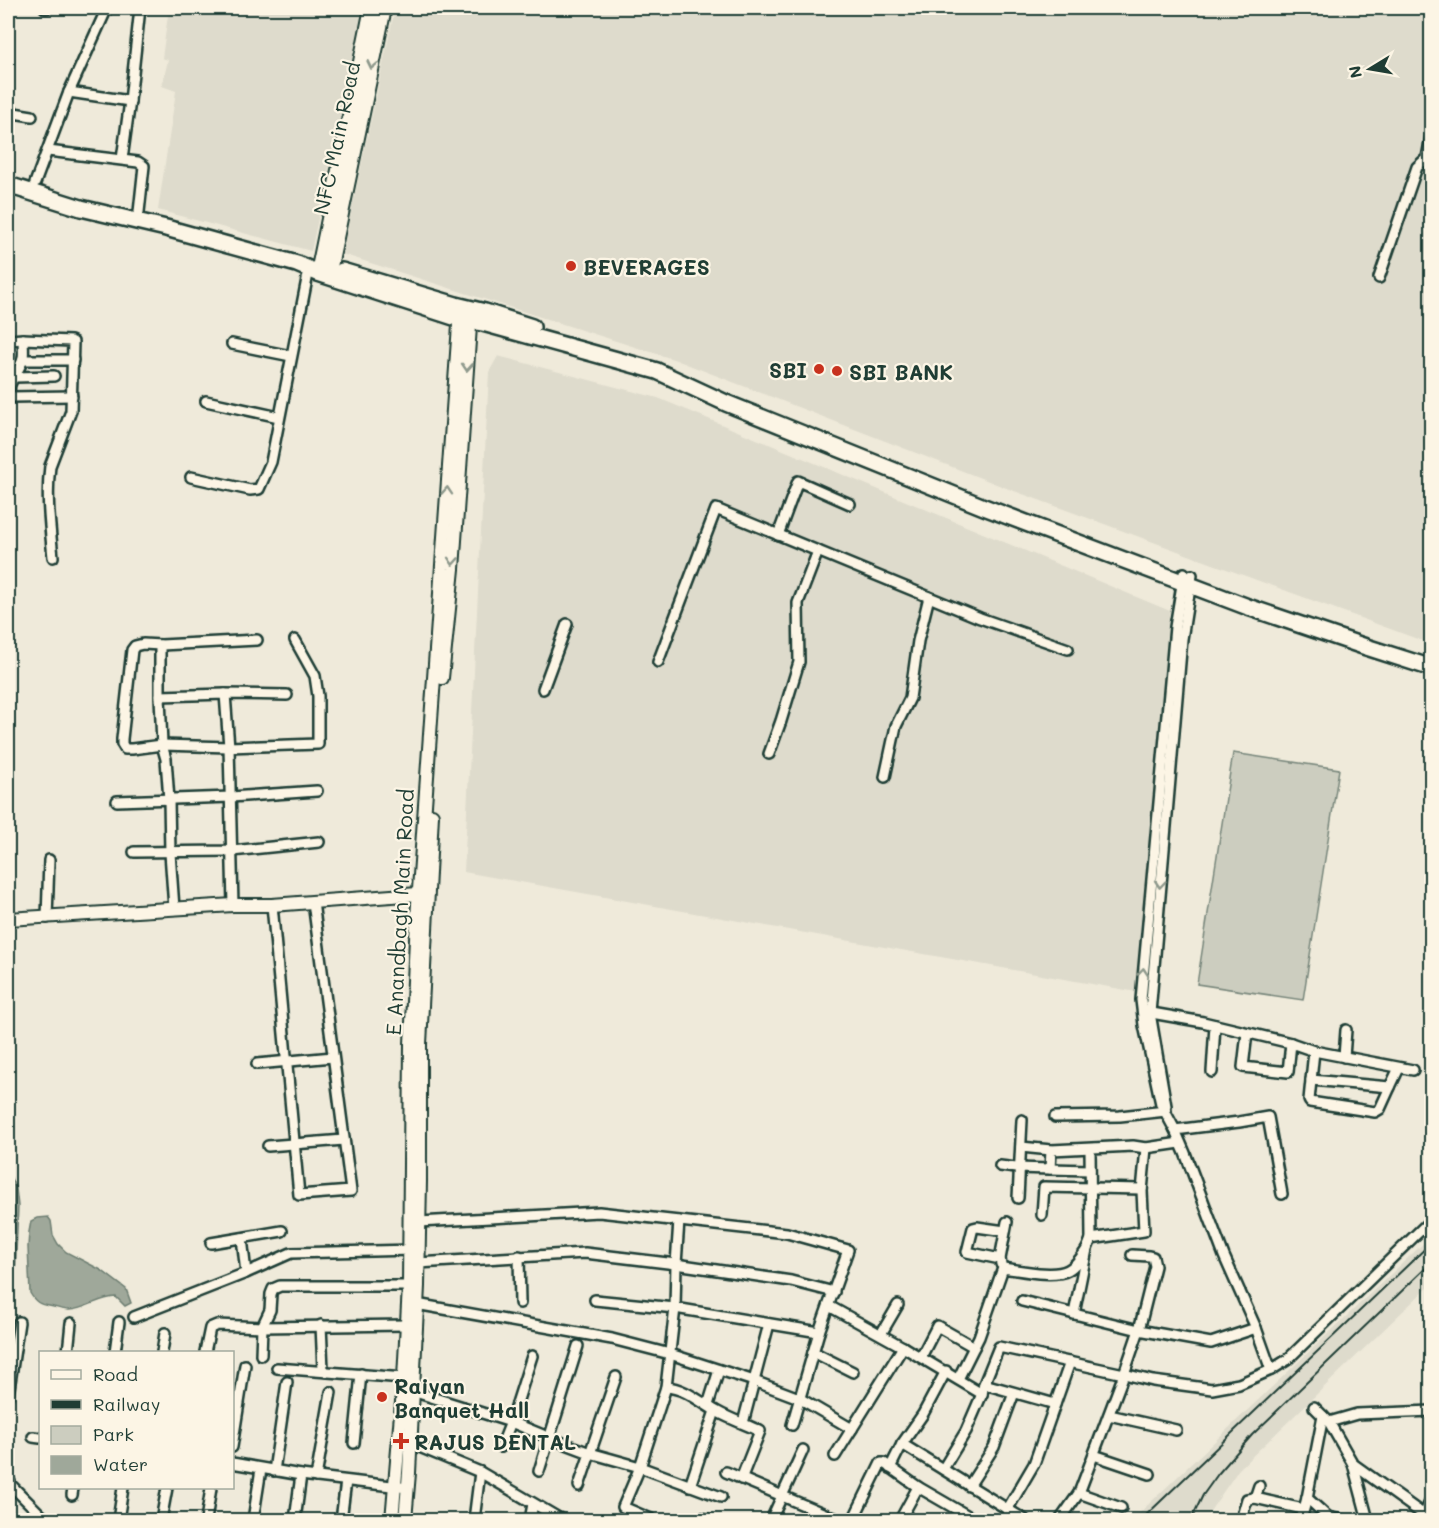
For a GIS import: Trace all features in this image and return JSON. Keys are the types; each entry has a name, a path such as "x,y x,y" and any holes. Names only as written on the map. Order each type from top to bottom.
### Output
{"main road":[{"name":"NFC Main Road","path":"321,270 372,8"},
{"name":"NFC Main Road","path":"321,270 384,8"},
{"path":"8,175 83,200 202,228 321,270 465,314 483,323 657,371 726,403 1187,578 1280,618 1431,668"},
{"path":"8,184 81,208 166,228 321,270"},
{"path":"1187,578 1431,658"}],"street":[{"path":"35,183 69,92 107,8"},
{"path":"122,159 140,8"},
{"path":"69,92 130,100"},
{"path":"8,112 32,117"},
{"path":"1379,278 1417,167 1426,158 1431,131"},
{"path":"48,151 122,159 138,162 144,166 139,212"},
{"path":"190,477 250,490 259,489 271,462 291,356 321,270"},
{"name":"E Anandbagh Main Road","path":"405,1521 401,1488 407,1386 416,1304 411,1044 444,650 453,569 465,314"},
{"path":"8,342 23,339 73,341 70,416 49,474 53,557"},
{"path":"23,339 23,360 8,387 8,393 12,397 72,396"},
{"path":"232,344 291,356"},
{"path":"23,360 73,360"},
{"path":"15,377 54,376"},
{"path":"206,400 279,417"},
{"path":"778,535 798,481 850,504"},
{"path":"658,662 716,509 980,618 1068,649"},
{"path":"769,754 800,662 798,603 818,551"},
{"path":"1187,578 1162,817 1146,1012 1167,1103 1166,1111 1224,1256 1256,1328 1271,1370"},
{"path":"885,777 896,726 910,698 918,641 929,597"},
{"path":"543,689 567,624"},
{"path":"256,640 135,646 132,650 122,739 125,749 162,745 229,747 318,744 318,696 315,676 295,640"},
{"path":"160,645 162,745 166,759 174,908"},
{"path":"225,694 231,797 233,905"},
{"path":"160,696 287,695"},
{"path":"117,801 317,791"},
{"path":"134,852 232,851 319,842"},
{"path":"47,918 49,860"},
{"path":"8,920 423,894"},
{"name":"E Anandbagh Main Road","path":"392,1521 410,1443 406,1325 409,1286 419,1222 423,894"},
{"path":"272,905 299,1195 351,1191 313,902"},
{"path":"1146,1012 1247,1032 1291,1043 1314,1052 1413,1070"},
{"path":"1212,1072 1215,1025"},
{"path":"1344,1057 1346,1030"},
{"path":"1247,1032 1243,1067 1288,1072 1291,1043"},
{"path":"1314,1052 1308,1100 1310,1102 1375,1112 1380,1109 1400,1068"},
{"path":"257,1064 333,1057"},
{"path":"1311,1080 1390,1087"},
{"path":"1055,1117 1120,1116 1166,1111"},
{"path":"1175,1130 1268,1116 1282,1194"},
{"path":"1018,1198 1022,1120"},
{"path":"268,1146 344,1140"},
{"path":"1021,1147 1051,1150 1133,1146 1146,1148 1180,1143"},
{"path":"1091,1239 1144,1231 1142,1189 1146,1148"},
{"path":"1074,1314 1091,1239 1090,1149"},
{"path":"1050,1170 1051,1150"},
{"path":"1000,1166 1090,1170"},
{"path":"1042,1215 1044,1187 1142,1189"},
{"path":"419,1222 599,1212 786,1233 848,1250 819,1332 792,1425"},
{"path":"943,1469 966,1431 999,1347 1153,1381 1212,1389 1239,1384 1287,1360 1431,1219"},
{"path":"653,1521 623,1507 640,1467 666,1387 675,1308 679,1221"},
{"path":"958,1379 979,1337 1002,1263 1006,1226 973,1228 967,1252 1002,1263 1034,1272 1060,1273 1067,1270 1087,1249"},
{"path":"211,1243 282,1231"},
{"path":"242,1238 246,1273"},
{"path":"134,1317 291,1253 519,1256 585,1253 791,1281 834,1292"},
{"path":"1060,1521 1079,1493 1139,1330 1155,1261 1153,1257 1132,1255"},
{"path":"519,1256 520,1303"},
{"path":"261,1355 262,1327 270,1310 273,1289 280,1286 409,1286"},
{"path":"595,1300 675,1308 819,1332"},
{"path":"1022,1301 1139,1330 1211,1343 1256,1328"},
{"path":"416,1304 612,1339 670,1354 799,1398 852,1429"},
{"path":"881,1334 898,1305"},
{"path":"828,1306 958,1379 983,1389 1014,1393 1055,1404"},
{"path":"8,1396 19,1322"},
{"path":"115,1351 119,1322"},
{"path":"68,1351 71,1323"},
{"path":"743,1423 769,1324"},
{"path":"205,1351 210,1328 217,1325 262,1327 406,1325"},
{"path":"321,1325 323,1370"},
{"path":"921,1357 937,1326 974,1347"},
{"path":"162,1351 165,1333"},
{"path":"539,1471 578,1347"},
{"path":"835,1456 903,1347"},
{"path":"813,1352 853,1372"},
{"path":"501,1447 532,1356"},
{"path":"1007,1510 1034,1464 1070,1362"},
{"path":"234,1434 245,1365"},
{"path":"278,1368 361,1374 407,1386 511,1422 590,1453 640,1467 721,1497"},
{"path":"690,1486 712,1408 719,1370"},
{"path":"890,1468 946,1371"},
{"path":"354,1443 361,1374"},
{"path":"579,1486 616,1377"},
{"path":"274,1471 287,1382"},
{"path":"666,1387 675,1388 760,1431 741,1479"},
{"path":"316,1477 331,1392"},
{"path":"969,1486 994,1448 1014,1393"},
{"path":"1314,1407 1326,1419 1353,1464 1368,1521"},
{"path":"1326,1419 1357,1414 1431,1411"},
{"path":"1109,1415 1176,1430"},
{"path":"1302,1521 1326,1419"},
{"path":"410,1443 480,1472 562,1521"},
{"path":"902,1444 1025,1521"},
{"path":"771,1521 803,1450"},
{"path":"1094,1455 1150,1474"},
{"path":"234,1463 401,1488"},
{"path":"854,1520 880,1463 884,1463 971,1520"},
{"path":"1353,1464 1423,1518 1431,1498"},
{"path":"253,1521 261,1469"},
{"path":"474,1521 480,1472"},
{"path":"726,1472 839,1521"},
{"path":"295,1521 301,1475"},
{"path":"8,1477 11,1485 46,1521"},
{"path":"341,1521 346,1481"},
{"path":"1255,1498 1259,1486"},
{"path":"901,1520 918,1487"},
{"path":"118,1521 123,1489"},
{"path":"161,1521 166,1489"},
{"path":"206,1521 211,1489"},
{"path":"1079,1493 1121,1508"},
{"path":"1241,1520 1248,1499 1255,1498 1304,1509"},
{"path":"1307,1498 1328,1517 1342,1520"},
{"path":"530,1521 533,1504"},
{"path":"701,1521 702,1518 709,1521"}],"shaded area":[{"path":"169,8 366,8 311,251 158,210 176,91 162,86 168,60 162,58"},
{"path":"395,8 1431,8 1431,644 1009,489 676,360 342,254"},
{"path":"498,356 658,398 1170,611 1137,992 464,872 489,372"},
{"path":"1431,1236 1431,1284 1239,1469 1204,1520 1132,1520"}],"green space":[{"path":"1233,753 1339,769 1303,1000 1197,984"}],"water":[{"path":"8,1172 16,1189 18,1206 15,1277 13,1291 8,1293"},
{"path":"48,1217 58,1244 66,1252 101,1270 126,1289 131,1303 125,1306 116,1297 81,1308 64,1310 36,1301 30,1293 29,1232 31,1221"}],"railway":[{"path":"1141,1520 1432,1242"},
{"path":"1191,1520 1203,1495 1218,1474 1252,1435 1432,1262"}],"place":[{"name":"BEVERAGES","path":"571,266"},
{"name":"SBI","path":"819,369"},
{"name":"SBI BANK","path":"837,371"},
{"name":"Raiyan Banquet Hall","path":"382,1397"},
{"name":"RAJUS DENTAL","path":"401,1441"}]}
